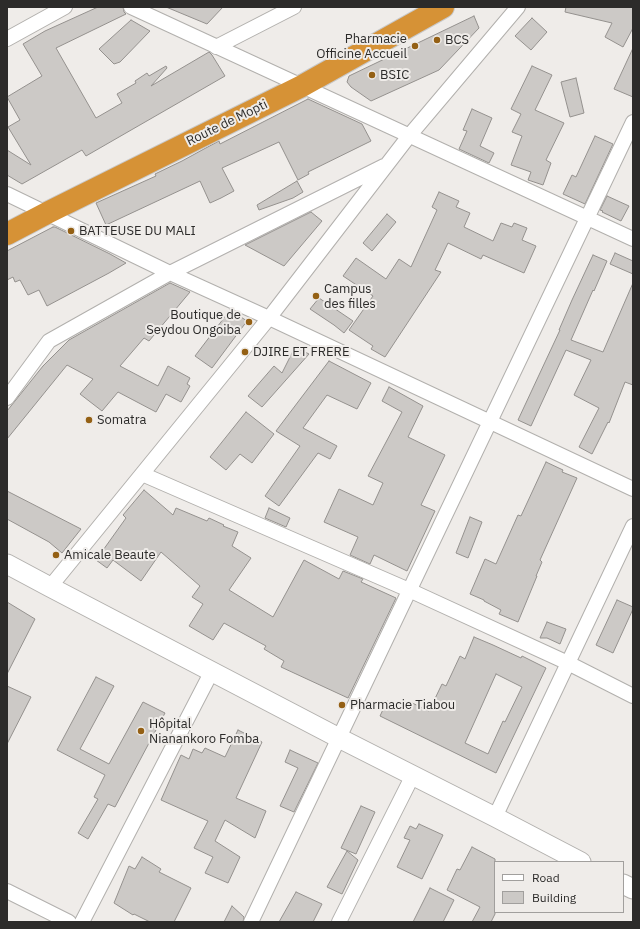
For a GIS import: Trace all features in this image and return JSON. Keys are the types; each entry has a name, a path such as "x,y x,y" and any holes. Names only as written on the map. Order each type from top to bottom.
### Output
{"highway":[{"name":"Route de Mopti","path":"7,234 302,86 443,7"}],"street":[{"path":"7,39 65,7"},
{"path":"131,7 633,239"},
{"path":"50,587 269,318 410,136 518,7"},
{"path":"216,47 288,9"},
{"path":"251,922 633,122"},
{"path":"7,398 49,341 170,273 388,164"},
{"path":"7,194 170,273 269,318 633,490"},
{"path":"142,474 409,590 568,663 633,696"},
{"path":"495,817 633,526"},
{"path":"7,564 339,738 579,861"},
{"path":"82,922 212,671"},
{"path":"339,922 413,775"},
{"path":"624,884 633,889"},
{"path":"7,891 69,922"}],"building":[{"path":"98,7 123,7 126,14 56,48 96,118 122,103 117,94 136,83 135,81 147,73 149,76 166,66 167,68 151,86 209,52 225,76 86,156 82,150 22,184 7,175 7,150 31,165 8,127 20,120 7,97 42,76 23,44 45,31"},
{"path":"166,7 223,7 207,24"},
{"path":"566,7 633,7 633,28 623,47 605,37 612,23 565,12"},
{"path":"474,16 479,28 439,70 371,101 351,87 347,82 349,76"},
{"path":"532,18 547,32 531,50 515,36"},
{"path":"131,20 150,31 120,62 114,64 99,49"},
{"path":"633,48 633,97 614,89"},
{"path":"532,66 552,75 535,110 564,123 546,160 551,163 543,185 528,180 531,172 511,165 522,136 512,132 521,114 511,109"},
{"path":"576,78 584,113 570,117 561,82"},
{"path":"308,99 362,124 371,141 308,172 309,174 298,180 279,142 222,168 234,191 221,198 210,203 200,181 106,225 96,203 156,176 155,174 219,141 220,144"},
{"path":"472,109 492,118 480,146 494,153 489,163 459,149 467,131 463,130"},
{"path":"595,136 613,144 585,204 563,194 572,175 576,177"},
{"path":"297,181 303,192 293,198 259,210 257,205"},
{"path":"439,192 459,201 456,207 470,213 464,227 493,241 501,223 512,227 514,223 527,228 522,240 536,246 524,273 483,255 481,259 448,243 435,270 441,272 385,357 371,349 373,346 349,330 373,296 343,276 356,258 386,279 399,259 411,267 437,210 432,207"},
{"path":"607,196 629,206 621,221 600,210"},
{"path":"311,212 322,221 284,266 245,245"},
{"path":"387,214 396,222 372,251 363,243"},
{"path":"53,227 126,263 47,306 39,290 28,295 20,280 15,282 13,277 7,280 7,251"},
{"path":"615,253 633,261 633,274 610,264"},
{"path":"593,255 607,261 571,340 603,352 633,283 633,385 625,382 609,423 608,422 592,454 579,447 599,408 574,395 591,360 566,350 531,426 518,420"},
{"path":"170,283 190,292 149,341 144,338 120,366 158,386 168,366 190,378 187,384 190,386 181,402 166,394 156,412 118,392 102,411 80,394 93,379 67,365 7,439 7,411 43,366 69,340"},
{"path":"319,298 353,321 344,333 310,309"},
{"path":"230,310 247,321 212,368 195,356"},
{"path":"295,347 309,354 262,407 248,396 274,366 282,373"},
{"path":"329,361 371,383 357,409 327,395 303,428 337,446 330,459 318,453 279,506 265,496 300,446 276,431"},
{"path":"389,387 423,406 408,437 445,455 421,505 435,511 407,571 374,555 370,564 350,555 358,537 324,522 339,489 373,505 383,483 368,476 402,412 382,401"},
{"path":"246,412 274,434 252,463 240,454 226,470 210,457"},
{"path":"546,462 563,470 562,472 577,478 540,560 542,562 518,622 499,614 501,610 470,594 485,559 496,564 518,515 521,516"},
{"path":"144,490 173,515 176,508 207,521 209,518 238,532 232,546 251,558 229,590 273,617 304,560 339,579 343,571 363,579 361,582 396,598 348,698 281,667 284,661 264,649 266,646 224,623 213,640 189,626 203,604 192,597 200,586 161,552 141,581 113,560 107,568 96,560 126,518 123,515"},
{"path":"7,491 81,529 62,553 49,542 7,519"},
{"path":"269,508 290,518 286,527 265,518"},
{"path":"470,517 482,522 468,558 456,553"},
{"path":"617,600 633,607 633,609 613,653 596,645"},
{"path":"7,602 35,619 7,674"},
{"path":"547,622 566,629 560,644 547,638 540,638"},
{"path":"474,637 521,658 522,656 546,668 496,773 380,716 387,701 404,709 408,701 429,711 442,684 446,686 460,656 465,659","holes":["496,674 522,687 505,722 503,721 488,754 465,743"]},
{"name":"Hôpital Nianankoro Fomba","path":"96,677 114,686 80,749 109,764 143,702 165,713 115,807 108,804 88,839 78,833 98,799 94,797 105,775 57,750"},
{"path":"7,686 31,697 7,744"},
{"path":"238,730 262,742 236,798 266,811 255,838 225,820 215,841 240,857 228,883 205,873 213,857 194,848 208,821 161,800 181,755 189,759 193,749 202,753 205,748 225,757"},
{"path":"290,750 318,763 294,812 280,806 298,768 285,762"},
{"path":"361,806 375,812 356,854 341,848"},
{"path":"419,824 443,835 422,879 397,867 410,840 404,838 410,826 416,829"},
{"path":"472,847 495,859 495,914 491,922 472,922 480,907 447,890 457,869 460,870"},
{"path":"347,851 358,860 342,894 327,887"},
{"path":"142,857 161,869 159,872 191,888 174,922 150,922 134,914 133,915 114,903 129,866 135,869"},
{"path":"430,888 454,900 443,922 413,922"},
{"path":"296,892 322,904 313,922 279,922"},
{"path":"232,906 244,917 243,922 224,922"}],"place":[{"name":"BCS","path":"437,40"},
{"name":"Pharmacie Officine Accueil","path":"415,46"},
{"name":"BSIC","path":"372,75"},
{"name":"BATTEUSE DU MALI","path":"71,231"},
{"name":"Campus des filles","path":"316,296"},
{"name":"Boutique de Seydou Ongoiba","path":"249,322"},
{"name":"DJIRE ET FRERE","path":"245,352"},
{"name":"Somatra","path":"89,420"},
{"name":"Amicale Beaute","path":"56,555"},
{"name":"Pharmacie Tiabou","path":"342,705"},
{"name":"Hôpital Nianankoro Fomba","path":"141,731"}]}
